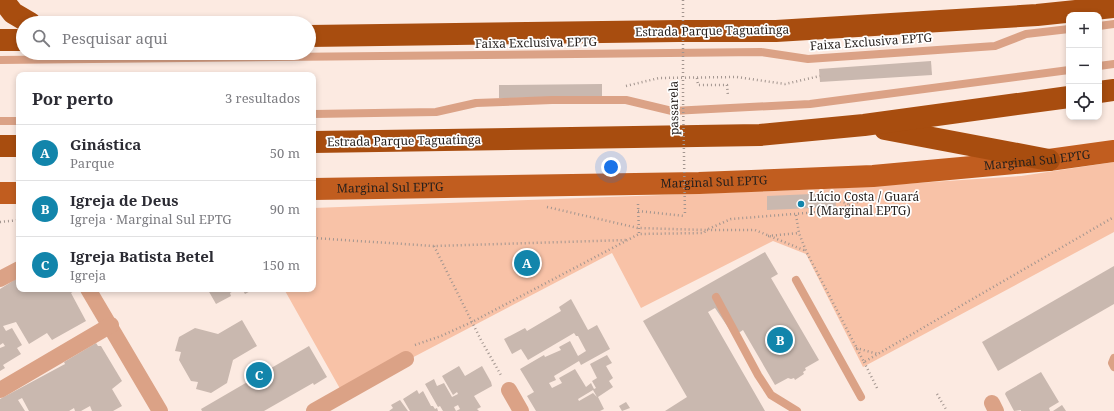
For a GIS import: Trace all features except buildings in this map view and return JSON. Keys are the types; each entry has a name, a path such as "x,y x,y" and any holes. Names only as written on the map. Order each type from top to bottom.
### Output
{"highway":[{"path":"3,0 13,13 18,16"},
{"name":"Estrada Parque Taguatinga","path":"316,36 776,31 1038,15 1114,7"},
{"path":"0,40 16,40"},
{"path":"1102,92 1114,90"},
{"name":"Estrada Parque Taguatinga","path":"316,142 760,135 864,125 1066,97"},
{"path":"864,125 1049,160"},
{"path":"0,146 16,146"}],"main road":[{"name":"Marginal Sul EPTG","path":"316,189 638,184 873,176 1049,160 1114,151"},
{"path":"0,193 16,193"}],"street":[{"path":"0,280 16,271"},
{"path":"90,292 111,325 160,411"},
{"path":"0,390 111,325"},
{"path":"314,411 407,353"},
{"path":"509,390 521,411"}],"lane":[{"path":"1102,26 1114,24"},
{"name":"Faixa Exclusiva EPTG","path":"316,57 761,52 808,59 995,46 1026,34 1066,29"},
{"name":"Faixa Exclusiva EPTG","path":"0,60 16,60"},
{"path":"1102,66 1114,64"},
{"path":"316,114 436,112 476,103 552,100 626,100 672,111 810,104 1066,70"},
{"path":"0,121 16,121"},
{"path":"796,280 861,397"},
{"path":"716,296 758,375 771,395 797,411"},
{"path":"1114,358 1112,363 1114,367"}],"path":[{"name":"passarela","path":"638,211 685,216 683,97 684,0"},
{"path":"623,86 659,78 737,78 785,84 820,76"},
{"path":"697,78 698,85 727,85 728,96 722,96"},
{"path":"638,184 639,234"},
{"path":"836,200 850,204"},
{"path":"796,215 799,233 806,251 877,388"},
{"path":"864,362 1114,217"},
{"path":"0,222 16,220"},
{"path":"407,353 472,322 639,234 704,233 706,230 754,230 806,251"},
{"path":"767,236 799,233"},
{"path":"316,238 434,246 628,239"},
{"path":"434,246 472,322 509,390"},
{"path":"856,348 878,354"},
{"path":"937,394 947,411"}],"shaded area":[{"path":"1114,162 1114,232 863,367 806,254 773,241 641,308 612,253 343,394 286,292 316,292 316,208 827,189 1021,176"}],"place":[{"name":"Lúcio Costa / Guará I (Marginal EPTG)","path":"801,204"},
{"name":"Ginástica","path":"527,263"},
{"name":"Igreja de Deus","path":"780,340"},
{"name":"Igreja Batista Betel","path":"259,375"}]}
